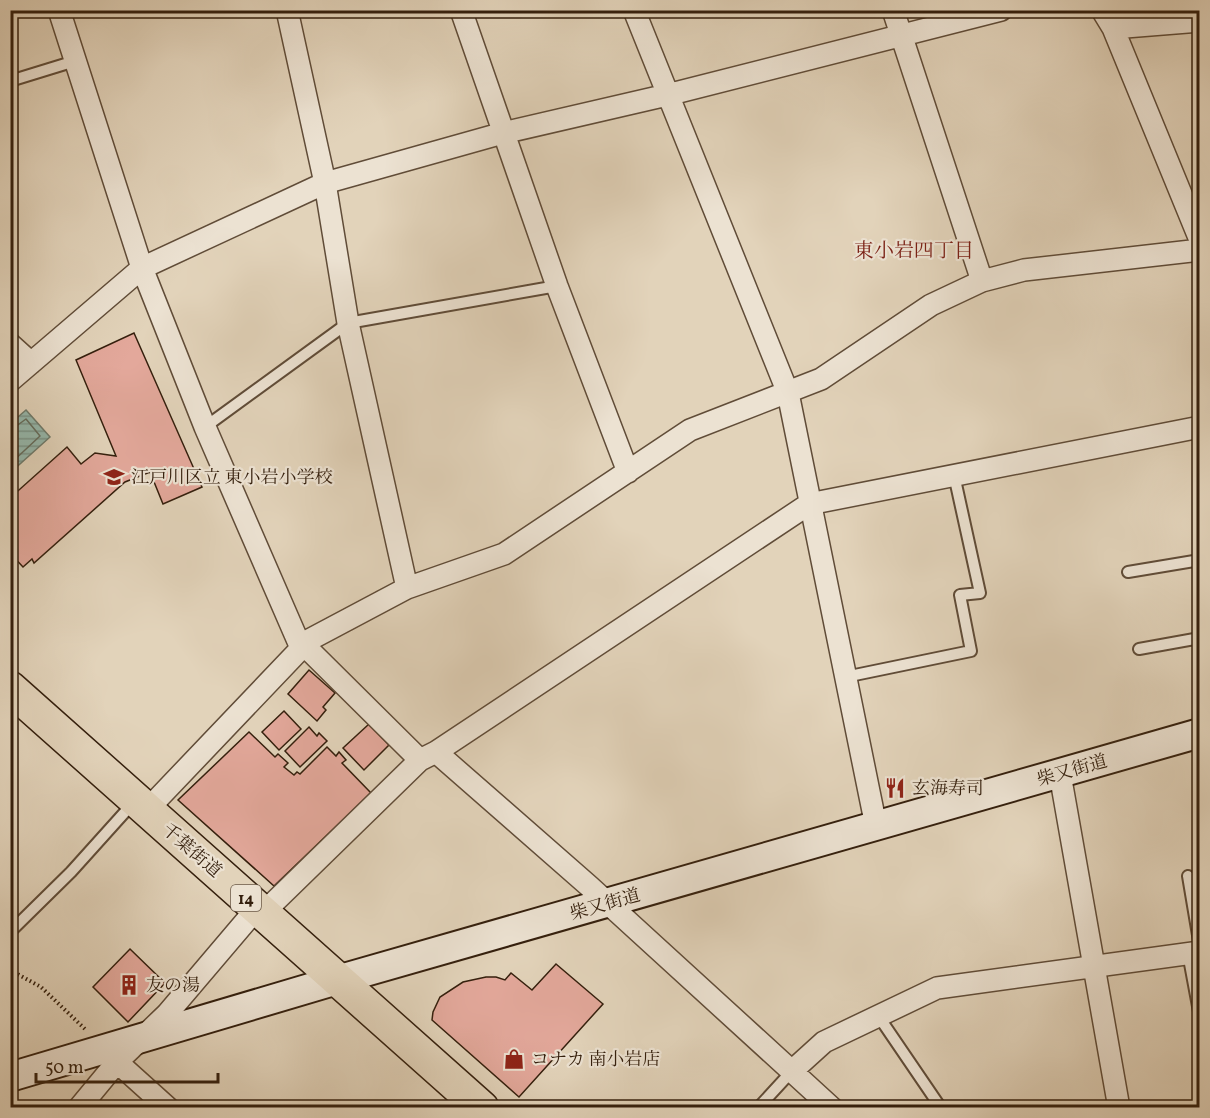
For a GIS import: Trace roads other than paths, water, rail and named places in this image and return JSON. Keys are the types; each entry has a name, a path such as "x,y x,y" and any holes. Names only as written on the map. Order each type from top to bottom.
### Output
{"highway":[{"name":"千葉街道","path":"10,688 482,1107"}],"main road":[{"name":"柴又街道","path":"10,1077 337,980 1200,733"}],"street":[{"path":"59,10 142,268 205,427 303,646 428,756 608,903 832,1107"},
{"path":"287,10 326,183 348,323 407,588"},
{"path":"461,10 557,286 628,472"},
{"path":"634,10 788,393 876,826"},
{"path":"893,10 982,281"},
{"path":"10,381 142,268 326,183 503,133 667,95 1002,10"},
{"path":"1200,21 1108,19 1200,240"},
{"path":"141,805 309,640 407,588 504,554 690,430 821,379 931,305 982,281 1024,270 1200,250"},
{"path":"10,344 31,363"},
{"path":"79,1107 117,1062 167,1014 260,910 428,756 809,504 1200,427"},
{"path":"1060,774 1119,1107"},
{"path":"792,1071 824,1042 937,988 1094,968 1196,951"},
{"path":"117,1062 168,1107"}],"lane":[{"path":"10,81 75,61"},
{"path":"205,427 348,323 557,286"},
{"path":"845,677 971,651 960,595 980,593 954,475"},
{"path":"1128,572 1200,560"},
{"path":"1139,650 1200,638"},
{"path":"10,932 141,805"},
{"path":"1188,876 1200,1017"},
{"path":"879,1017 941,1107"},
{"path":"758,1107 792,1071"}],"water":[{"path":"26,410 50,437 11,472 11,423"}],"place":[{"name":"江戸川区立 東小岩小学校","path":"114,477"},
{"name":"玄海寿司","path":"895,788"},
{"name":"友の湯","path":"129,985"},
{"name":"コナカ 南小岩店","path":"514,1059"}],"district":[{"name":"東小岩四丁目","path":"914,250"}]}
